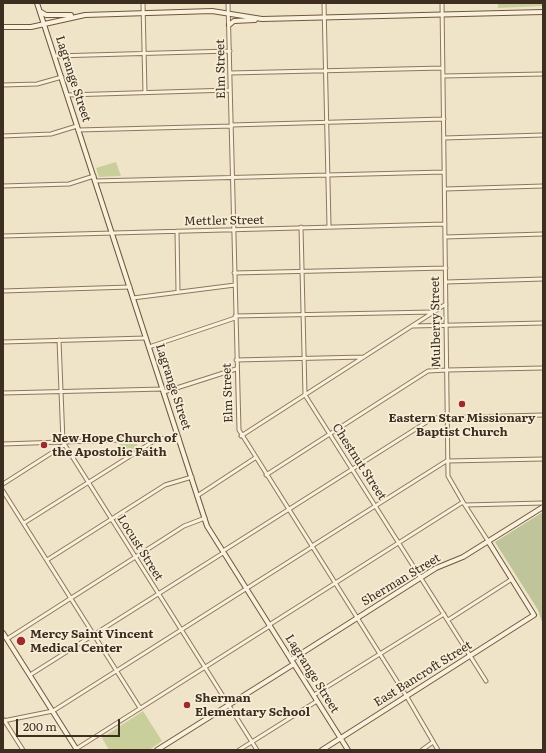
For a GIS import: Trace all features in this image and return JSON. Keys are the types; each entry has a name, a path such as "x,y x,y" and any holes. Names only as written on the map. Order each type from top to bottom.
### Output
{"street":[{"name":"Lagrange Street","path":"37,3 210,532 348,750"},
{"path":"143,3 145,93"},
{"name":"Elm Street","path":"228,3 232,125 237,420 241,436 358,618 438,750"},
{"path":"324,3 329,226"},
{"name":"Mulberry Street","path":"442,3 449,479 513,579 534,615"},
{"path":"40,11 46,15 87,15"},
{"path":"3,28 31,27 72,16 143,13 212,11 262,20"},
{"path":"229,24 233,21 543,12"},
{"path":"55,56 230,51"},
{"path":"230,73 443,68"},
{"path":"443,76 543,74"},
{"path":"3,85 37,84 62,77"},
{"path":"67,95 230,90"},
{"path":"3,136 49,134 78,128 444,119"},
{"path":"444,138 543,135"},
{"path":"3,186 69,184 94,178 232,178 328,174 444,172"},
{"path":"445,189 543,186"},
{"name":"Mettler Street","path":"3,236 445,224"},
{"path":"301,227 305,395"},
{"path":"177,231 178,292"},
{"path":"445,237 543,234"},
{"path":"234,272 446,268"},
{"path":"446,282 543,279"},
{"path":"133,298 235,285"},
{"path":"3,291 130,287"},
{"path":"241,436 446,304"},
{"path":"149,347 235,317 303,314 435,312"},
{"path":"413,326 543,323"},
{"path":"3,342 146,338"},
{"name":"Locust Street","path":"59,340 64,444 257,750"},
{"path":"236,360 365,357"},
{"path":"3,393 163,391 236,368"},
{"path":"266,475 428,371 543,368"},
{"name":"Chestnut Street","path":"305,395 486,681"},
{"path":"30,675 433,418 543,415"},
{"path":"3,444 64,444 179,438"},
{"path":"24,523 156,440"},
{"path":"3,484 64,444"},
{"path":"197,496 255,458"},
{"path":"23,750 4,720 53,712 448,460 543,459"},
{"path":"47,560 165,485 192,477"},
{"path":"3,491 140,708"},
{"path":"3,633 77,749 269,625 464,503 543,503"},
{"name":"Sherman Street","path":"291,660 421,577 441,565 463,557 543,506"},
{"path":"7,639 184,526 205,518"},
{"path":"448,620 513,579"},
{"path":"314,696 444,614"},
{"name":"East Bancroft Street","path":"322,750 534,615"},
{"path":"157,750 228,704 294,664"},
{"path":"239,750 317,701"},
{"path":"422,750 433,742"},
{"path":"165,745 168,750"}],"green space":[{"path":"498,3 543,3 543,6 498,8"},
{"path":"116,162 121,176 99,177 96,168"},
{"path":"119,444 137,444 137,447 124,454"},
{"path":"543,512 543,625 538,610 495,542"},
{"path":"143,711 162,741 149,750 109,750 102,738"}],"place":[{"name":"Eastern Star Missionary Baptist Church","path":"462,404"},
{"name":"New Hope Church of the Apostolic Faith","path":"44,445"},
{"name":"Mercy Saint Vincent Medical Center","path":"21,641"},
{"name":"Sherman Elementary School","path":"187,705"}]}
